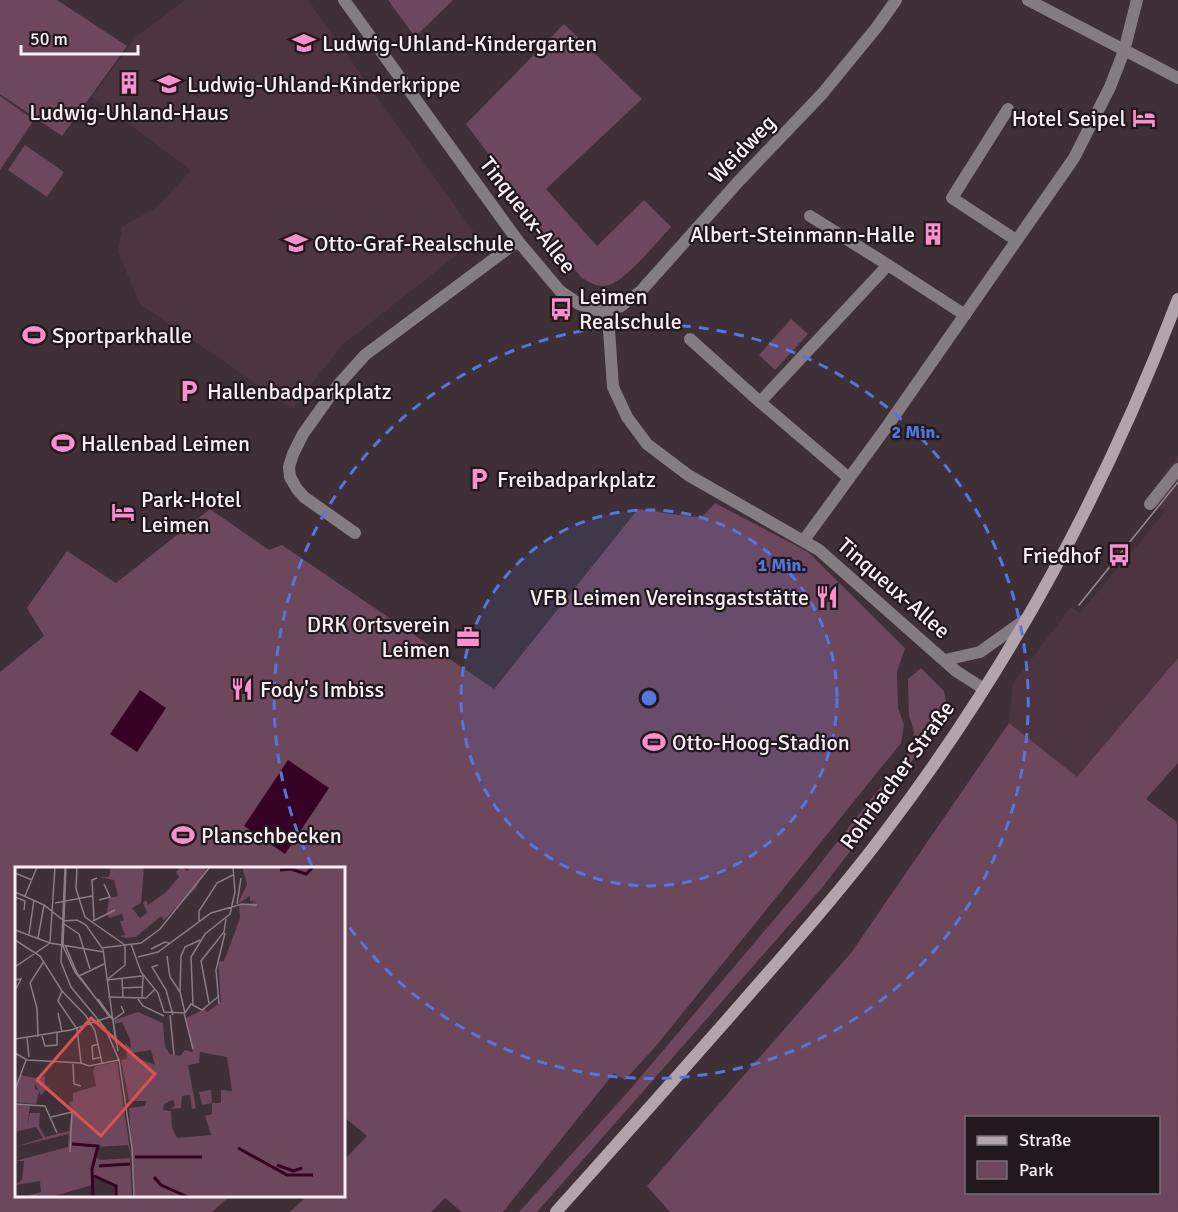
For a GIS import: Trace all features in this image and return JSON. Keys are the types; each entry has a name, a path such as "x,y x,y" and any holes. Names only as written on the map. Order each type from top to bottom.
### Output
{"main road":[{"name":"Rohrbacher Straße","path":"556,1212 682,1072 848,879 923,780 984,689 1026,620 1091,500 1146,380 1178,299"}],"street":[{"name":"Tinqueux-Allee","path":"344,0 518,241 560,291 588,308 604,310 609,330 613,387 621,408 633,428 647,444 688,475 819,550 956,671 984,689"},
{"name":"Weidweg","path":"604,310 621,306 640,291 738,182 822,94 896,0"},
{"path":"1028,0 1178,78"},
{"path":"804,540 1074,158 1110,87 1124,51 1137,0"},
{"path":"1008,109 952,198 1016,240"},
{"path":"810,216 965,315"},
{"path":"355,533 304,497 290,477 289,467 303,434 338,385 365,355 518,241"},
{"path":"760,402 888,265"},
{"path":"690,339 849,478"},
{"path":"1150,504 1178,469"},
{"name":"Tinqueux-Allee","path":"945,660 980,652 1026,620"}],"shaded area":[{"name":"Otto-Graf-Realschule","path":"185,0 308,0 478,238 341,346 293,409 140,304 118,252 122,226 154,209 191,170 92,97 137,36"},
{"path":"1178,455 1178,658 1077,778 1009,723 1013,683 1071,607 1080,613 1167,510 1144,503"},
{"path":"140,690 166,708 137,752 110,734"},
{"path":"288,760 329,788 285,854 244,826"}],"green space":[{"path":"0,0 57,0 127,46 62,136 0,94"},
{"path":"388,0 453,0 415,37"},
{"path":"564,24 642,99 546,189 597,246 644,200 671,227 624,276 605,286 582,278 517,202 490,156 466,124"},
{"path":"0,96 34,120 0,170"},
{"path":"25,145 64,172 47,197 8,170"},
{"path":"791,319 808,334 775,370 759,355"},
{"path":"715,503 808,552 905,648 897,672 898,708 904,725 901,743 656,1046 625,1080 614,1073 503,1212 462,1212 445,1198 431,1212 290,1212 306,1197 345,1197 345,1159 367,1136 345,1118 345,867 15,867 15,1197 229,1197 212,1212 0,1212 0,672 44,636 27,608 67,551 116,583 210,509 269,550 282,545 494,689 638,509 702,517"},
{"path":"1178,658 1178,763 1146,799 1177,822 1178,1212 670,1212 647,1186 851,953 1009,723 1077,777"},
{"path":"921,668 944,691 947,706 875,819 821,889 537,1212 519,1212 627,1093 800,889 911,749 914,732 909,715 908,679"}],"tram line":[{"path":"1079,605 1178,482"}],"place":[{"name":"Ludwig-Uhland-Kindergarten","path":"304,43"},
{"name":"Ludwig-Uhland-Haus","path":"129,83"},
{"name":"Ludwig-Uhland-Kinderkrippe","path":"169,84"},
{"name":"Hotel Seipel","path":"1144,118"},
{"name":"Albert-Steinmann-Halle","path":"933,234"},
{"name":"Otto-Graf-Realschule","path":"296,243"},
{"name":"Leimen Realschule","path":"561,309"},
{"name":"Sportparkhalle","path":"34,335"},
{"name":"Hallenbadparkplatz","path":"189,391"},
{"name":"Hallenbad Leimen","path":"63,443"},
{"name":"Freibadparkplatz","path":"479,479"},
{"name":"Park-Hotel Leimen","path":"123,512"},
{"name":"Friedhof","path":"1119,555"},
{"name":"VFB Leimen Vereinsgaststätte","path":"827,597"},
{"name":"DRK Ortsverein Leimen","path":"468,637"},
{"name":"Fody's Imbiss","path":"242,689"},
{"name":"Otto-Hoog-Stadion","path":"654,742"},
{"name":"Planschbecken","path":"183,835"}]}
